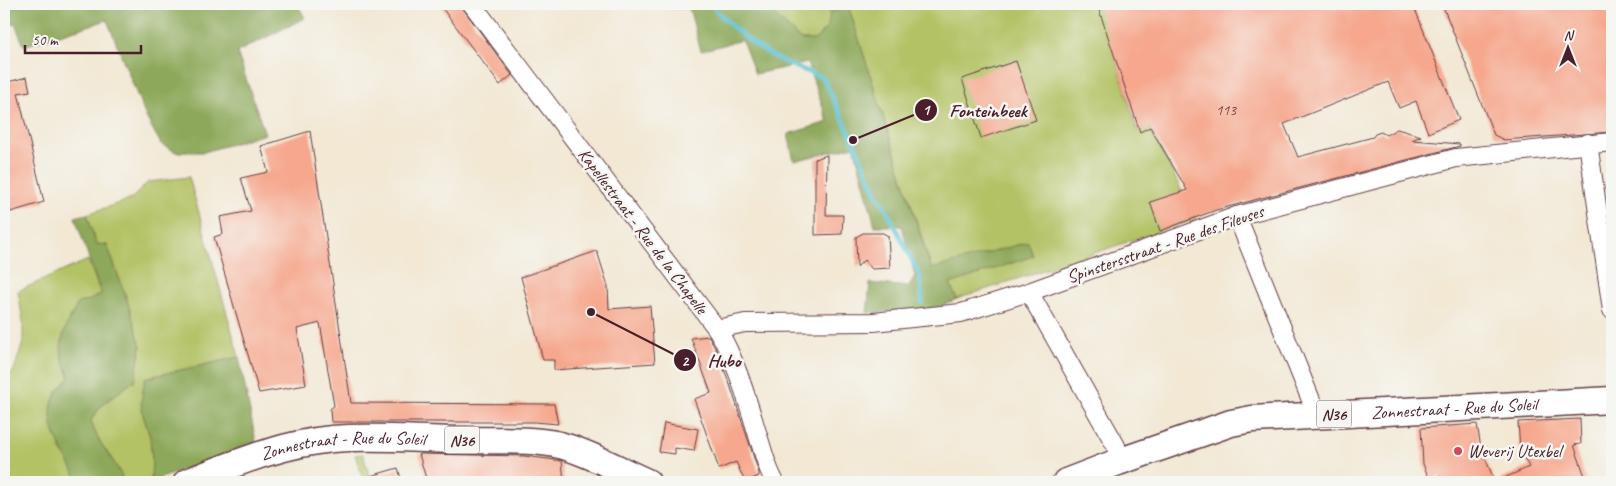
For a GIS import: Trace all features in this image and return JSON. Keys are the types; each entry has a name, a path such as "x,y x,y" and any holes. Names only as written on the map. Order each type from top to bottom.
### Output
{"main road":[{"name":"Zonnestraat - Rue du Soleil","path":"1066,482 1231,423 1318,415 1612,400"},
{"name":"Zonnestraat - Rue du Soleil","path":"187,482 270,451 314,442 350,438 550,443 568,447 647,482"}],"street":[{"name":"Kapellestraat - Rue de la Chapelle","path":"472,4 717,329 725,342 735,366 774,481"},
{"name":"Spinstersstraat - Rue des Fileuses","path":"717,329 745,324 873,322 961,313 1029,292 1237,216 1456,158 1612,142"},
{"path":"1588,143 1612,310"},
{"path":"1237,216 1318,415"},
{"path":"1029,292 1116,446 1118,462"}],"green space":[{"path":"8,4 99,4 101,7 109,4 297,4 305,18 237,52 265,134 204,152 176,152 161,144 146,117 107,20 24,46 15,24 4,27 4,15 12,13"},
{"path":"668,4 763,4 801,40 815,40 828,26 830,12 849,8 931,269 1028,242 1033,256 950,284 957,299 933,309 867,313 870,283 908,287 915,276 902,226 875,226 854,146 794,161 788,134 828,122 807,63 755,74 742,40 701,51 689,8 670,8"},
{"path":"763,4 1134,4 1104,17 1137,130 1149,126 1196,219 957,299 949,284 1033,256 1028,242 932,270 849,8 815,40 801,40"},
{"path":"189,177 239,357 145,378 143,415 150,437 151,482 124,482 97,437 91,420 103,404 135,380 141,346 107,245 96,244 87,214 131,199 148,182"},
{"path":"87,214 96,244 107,245 141,346 135,380 103,404 91,420 97,437 124,482 78,482 57,438 51,416 52,404 57,392 70,378 61,349 65,328 78,303 88,301 101,294 75,217"},
{"path":"88,260 101,294 88,301 78,303 61,355 70,378 57,391 61,450 74,470 78,482 4,482 4,385 14,370 23,342 23,321 18,291"},
{"path":"239,357 256,442 151,482 150,437 141,402 145,378"},
{"path":"363,454 371,482 364,482 355,455"}],"building":[{"path":"439,4 462,4 464,10 512,75 500,85"},
{"path":"1097,4 1413,4 1459,120 1428,133 1416,101 1399,108 1388,82 1284,124 1298,157 1373,137 1381,132 1386,135 1397,129 1421,136 1412,140 1460,144 1460,146 1216,210 1160,231 1150,202 1187,190 1150,127 1140,132"},
{"path":"1442,4 1612,4 1612,132 1504,140 1494,135"},
{"path":"1016,61 1036,120 981,138 962,79"},
{"path":"27,77 30,91 18,93 44,202 4,214 4,83"},
{"path":"310,131 351,403 554,404 558,424 535,422 331,422 330,409 334,406 320,323 297,329 306,385 259,393 214,237 223,234 220,217 251,211 241,178 268,172 261,146"},
{"path":"827,155 826,215 843,215 842,234 815,235 815,159"},
{"path":"863,233 883,233 888,236 890,268 872,269 864,260 857,267 856,237"},
{"path":"597,251 608,286 609,309 650,306 655,363 554,370 554,360 543,360 521,277"},
{"path":"709,336 730,385 759,473 759,476 745,482 736,462 719,469 694,399 711,393 691,338"},
{"path":"1580,419 1581,444 1574,445 1587,482 1495,482 1529,467 1520,449 1518,422"},
{"path":"664,423 698,429 694,451 675,448 675,454 659,452"},
{"name":"Weverij Utexbel","path":"1477,424 1481,448 1495,482 1443,482 1440,476 1430,481 1423,464 1421,428"},
{"path":"419,454 524,456 562,461 564,482 427,482"},
{"path":"398,468 402,482 361,482 360,479"}],"waterway":[{"path":"710,4 734,28 770,55 823,78 877,195 920,276 922,303"}],"place":[{"name":"Fonteinbeek","path":"853,140"},
{"name":"Hubo","path":"591,312"},
{"name":"Weverij Utexbel","path":"1458,451"}]}
